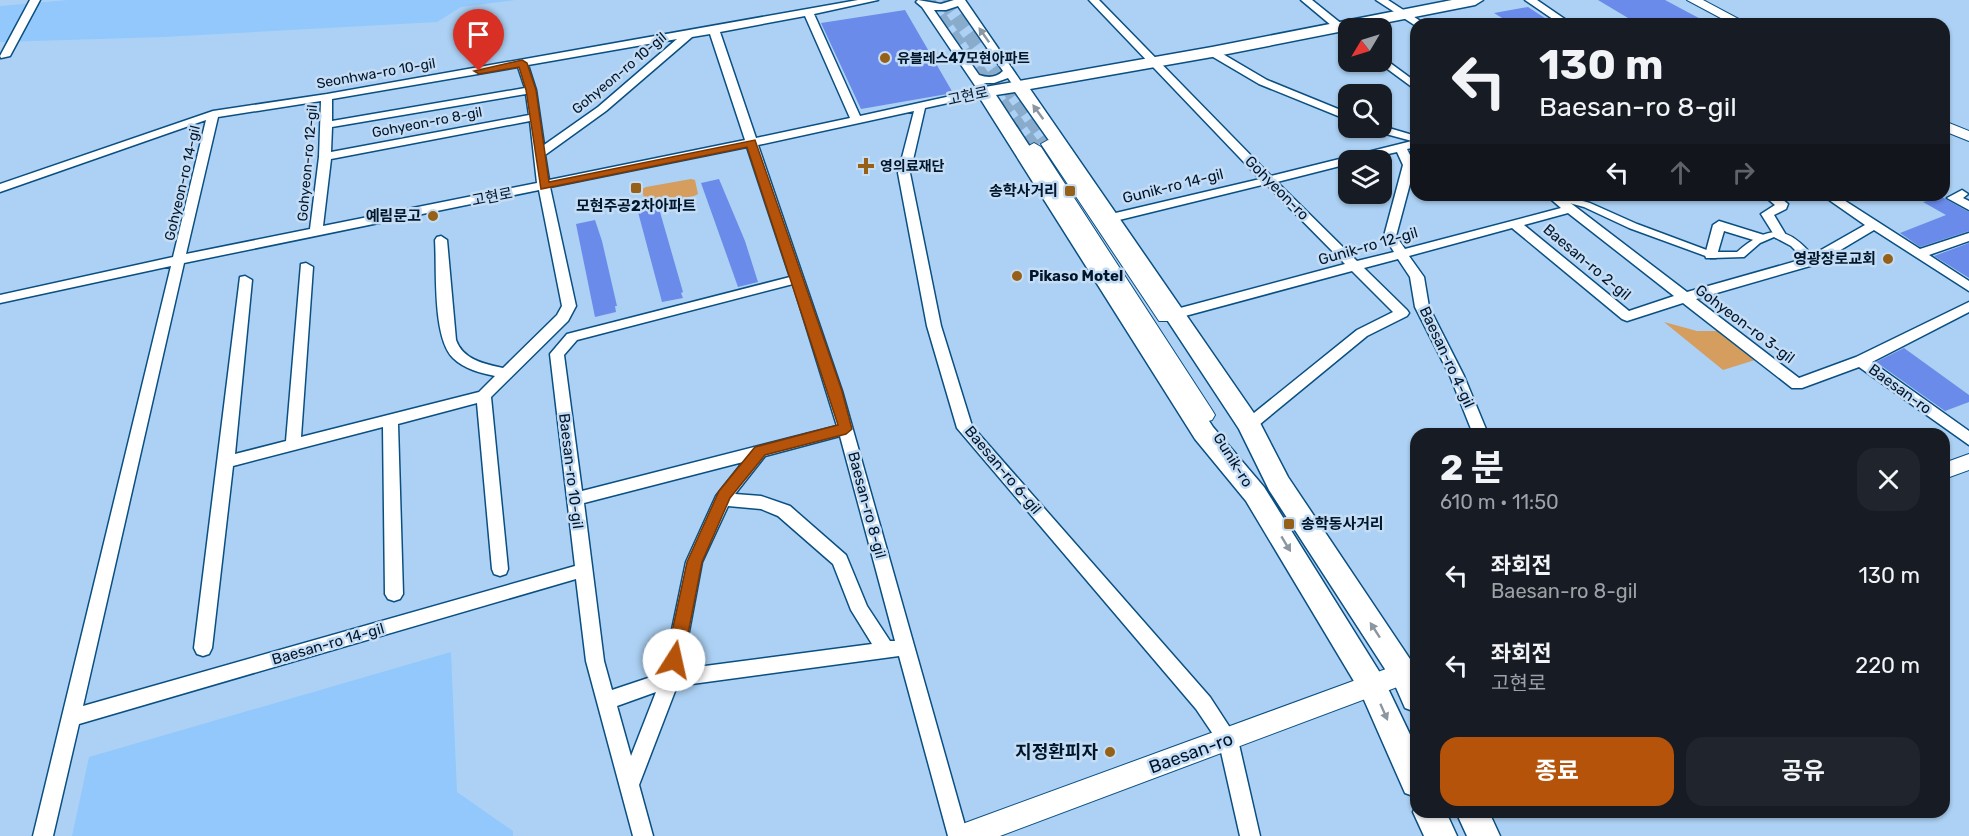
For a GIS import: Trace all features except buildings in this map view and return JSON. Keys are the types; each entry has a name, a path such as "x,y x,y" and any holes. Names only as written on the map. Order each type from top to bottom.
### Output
{"main road":[{"path":"1388,18 1475,0"},
{"path":"1267,488 1204,433 1040,143 1019,86 1338,31"},
{"path":"980,85 1040,143 1111,218 1249,425 1267,488"},
{"name":"고현로","path":"980,85 1019,86"},
{"name":"Gunik-ro","path":"1267,488 1410,671"},
{"name":"Gunik-ro","path":"1267,488 1372,685 1410,769"},
{"path":"1433,818 1441,836"},
{"path":"1475,818 1484,836"}],"street":[{"path":"5,56 35,0"},
{"name":"Seonhwa-ro 10-gil","path":"0,188 213,114 327,98 873,0"},
{"path":"923,3 945,7 959,0 1019,86"},
{"name":"Gohyeon-ro","path":"1094,0 1268,180 1402,313 1362,333 1249,425"},
{"path":"1306,0 1338,25"},
{"path":"1381,0 1410,18"},
{"path":"1530,0 1558,18"},
{"path":"1693,0 1730,18"},
{"path":"923,3 980,85 1000,79 1009,70"},
{"path":"809,13 856,120"},
{"name":"Baesan-ro 8-gil","path":"714,30 846,429 958,836"},
{"name":"Gohyeon-ro 10-gil","path":"539,154 602,110 689,34"},
{"path":"1212,52 1263,82 1338,113"},
{"path":"226,462 484,396 563,318 569,306 544,187 531,90 522,63"},
{"path":"1392,68 1410,82"},
{"name":"고현로","path":"0,298 180,258 544,187 920,107 980,85"},
{"name":"Gohyeon-ro 8-gil","path":"326,125 531,90"},
{"name":"Gohyeon-ro 12-gil","path":"316,231 325,157 327,98"},
{"name":"Baesan-ro 6-gil","path":"920,107 904,173 934,326 965,428 1151,640 1203,703 1228,740"},
{"name":"Gohyeon-ro 14-gil","path":"180,258 213,114"},
{"name":"Gohyeon-ro 8-gil","path":"325,157 535,117"},
{"path":"1950,128 1969,137"},
{"path":"1392,133 1410,137"},
{"name":"Gunik-ro","path":"1040,143 1267,488"},
{"name":"Gunik-ro 14-gil","path":"1392,150 1410,146"},
{"name":"Baesan-ro 4-gil","path":"1401,148 1408,165 1390,236 1417,277 1422,307 1457,376 1479,428"},
{"name":"Gunik-ro 14-gil","path":"1111,218 1338,164"},
{"path":"1962,194 1953,198 1969,206"},
{"name":"Gohyeon-ro 3-gil","path":"1560,201 1797,384 1861,361 1969,306"},
{"path":"1573,201 1711,255 1740,255 1760,238 1771,234 1785,236 1812,261"},
{"path":"1778,201 1782,206 1767,214 1780,235"},
{"path":"1837,201 1969,287"},
{"name":"Gunik-ro 12-gil","path":"1174,314 1570,209"},
{"name":"Baesan-ro 2-gil","path":"1515,224 1627,316 1683,297 1812,261 1874,225"},
{"path":"1711,255 1719,225 1760,238"},
{"path":"1919,254 1969,237"},
{"path":"441,240 448,332 452,348 463,359 478,367 506,374"},
{"path":"44,836 180,258"},
{"path":"292,445 306,267"},
{"name":"Baesan-ro 10-gil","path":"643,836 595,661 557,354 572,337 797,279"},
{"path":"203,648 245,280"},
{"name":"Baesan-ro","path":"1861,361 1969,439"},
{"path":"484,396 500,569"},
{"path":"390,420 394,594"},
{"path":"575,499 846,429"},
{"path":"629,785 671,679 694,562 722,501 760,451"},
{"path":"1950,469 1969,462"},
{"path":"722,501 763,501 773,504 840,560 860,610 885,650"},
{"name":"Baesan-ro 14-gil","path":"71,718 584,570"},
{"path":"606,701 671,679 906,647"},
{"name":"Baesan-ro","path":"965,836 1410,671"},
{"path":"1228,740 1250,836"}],"shaded area":[{"path":"68,0 515,0 461,7 437,22 164,37 0,42 0,6"},
{"path":"695,180 698,194 645,203 642,189"},
{"path":"1664,322 1697,331 1719,331 1755,360 1723,370"},
{"path":"451,652 457,792 513,831 513,836 72,836 89,757"}],"tunnel":[{"path":"927,0 1034,147"},
{"path":"944,0 1048,144"}],"place":[{"name":"유블레스47모현아파트","path":"885,58"},
{"name":"영의료재단","path":"866,166"},
{"name":"모현주공2차아파트","path":"636,188"},
{"name":"송학사거리","path":"1070,191"},
{"name":"예림문고","path":"433,216"},
{"name":"영광장로교회","path":"1888,259"},
{"name":"Pikaso Motel","path":"1017,276"},
{"name":"송학동사거리","path":"1289,524"},
{"name":"지정환피자","path":"1110,752"}],"route":[{"path":"479,71 522,63 531,90 544,187 751,143 835,391 846,429 760,451 724,495 694,562 674,660"}]}
